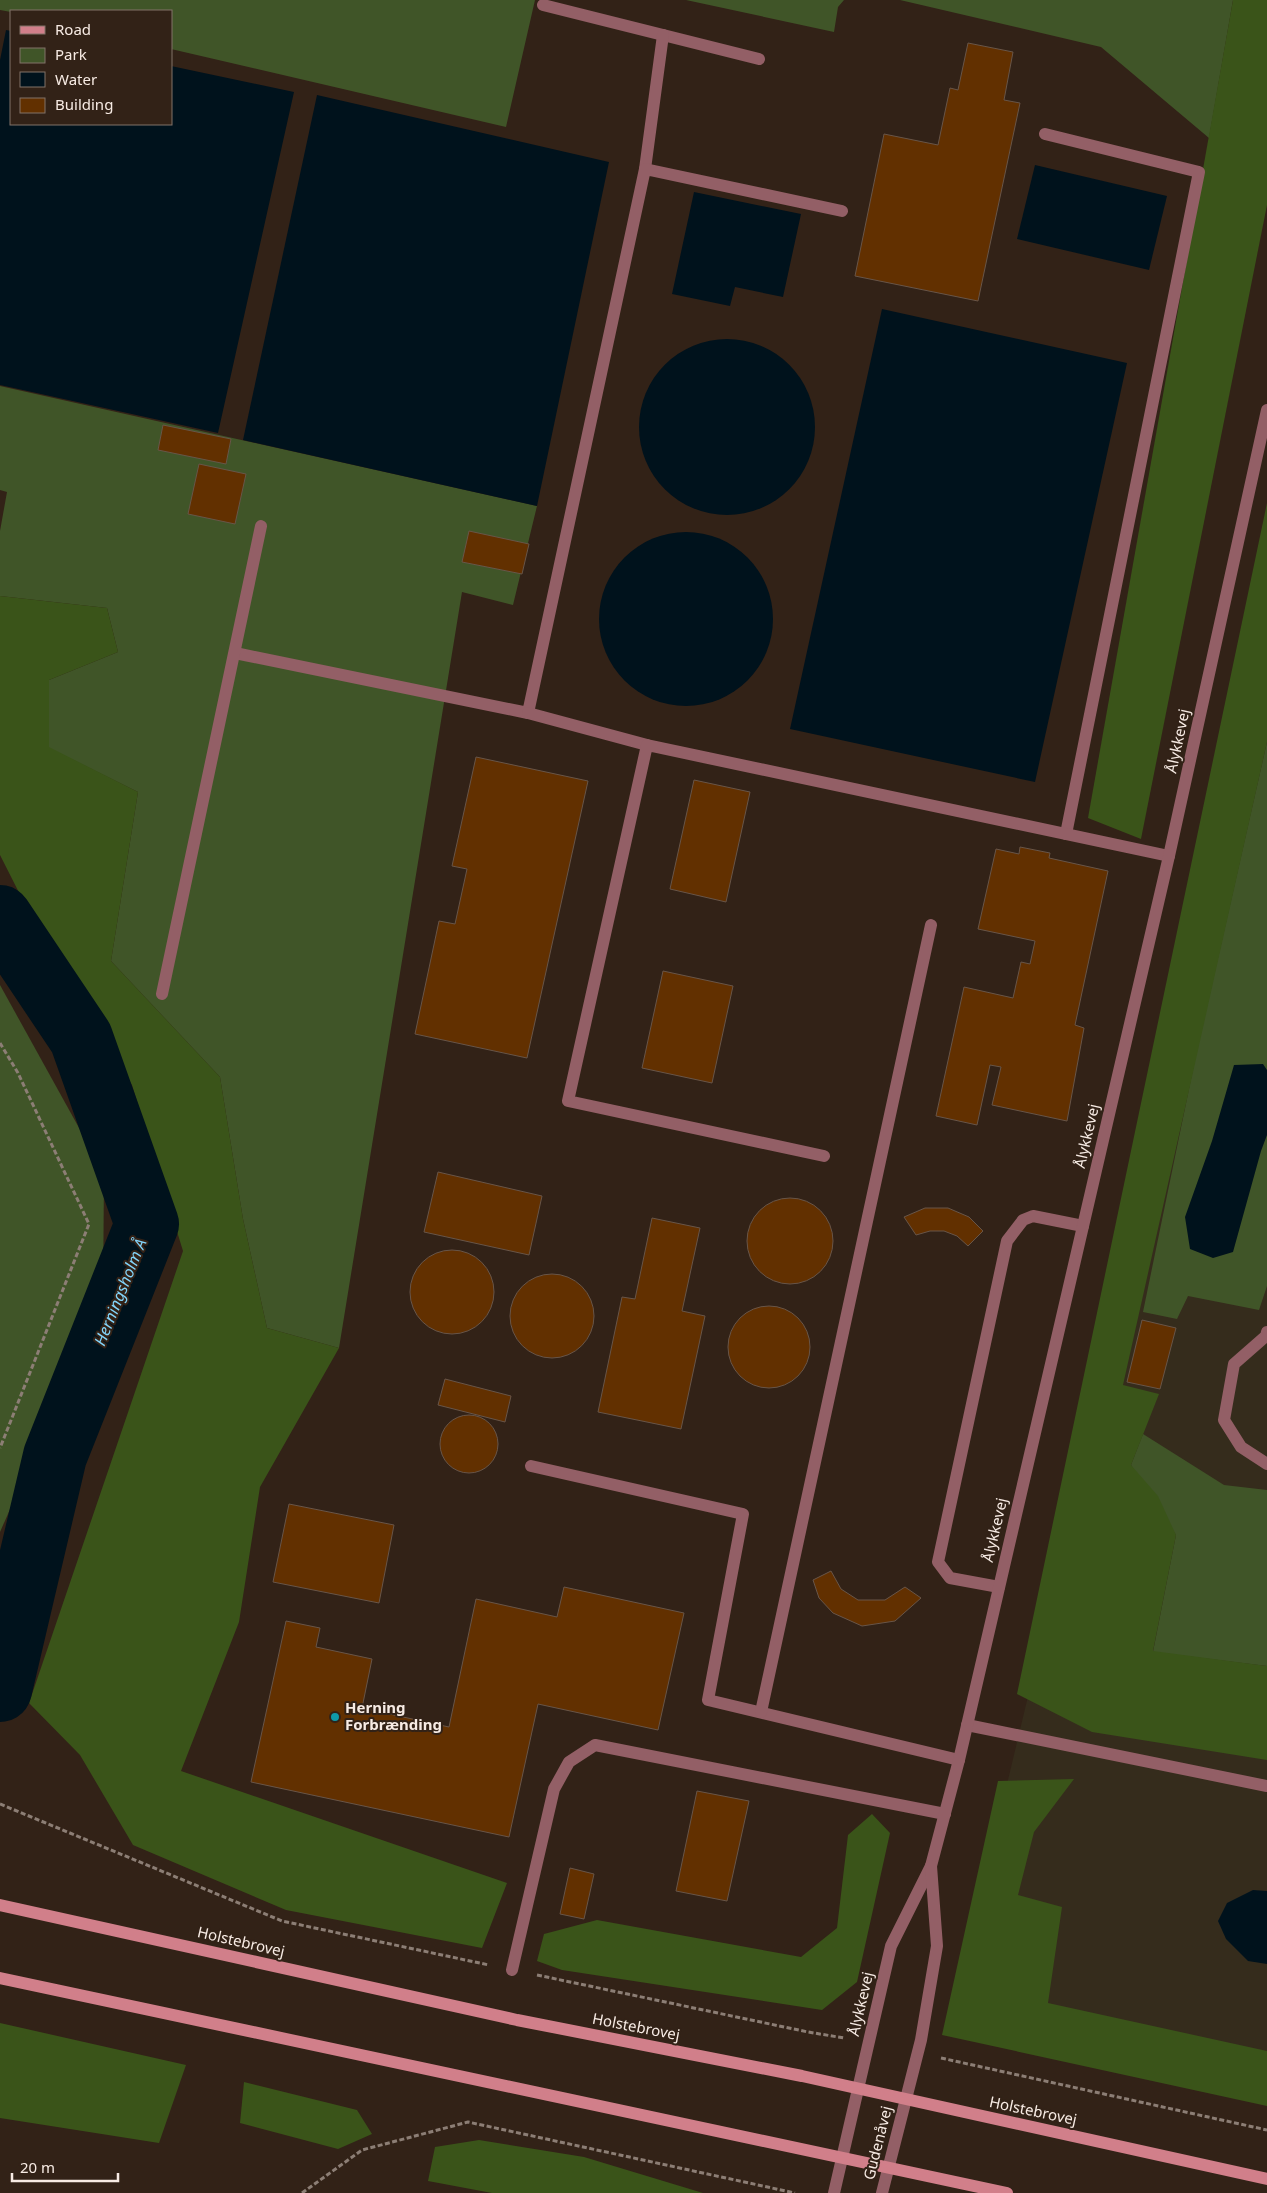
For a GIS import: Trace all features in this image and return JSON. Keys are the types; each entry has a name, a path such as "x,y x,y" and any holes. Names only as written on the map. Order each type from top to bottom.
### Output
{"main road":[{"name":"Holstebrovej","path":"0,1905 516,2020 858,2088 1267,2179"},
{"path":"0,1978 841,2156 1007,2193"}],"street":[{"path":"543,5 759,59"},
{"path":"528,713 645,169 663,35"},
{"path":"1045,134 1199,172 1066,834"},
{"path":"645,169 842,211"},
{"name":"Ålykkevej","path":"841,2156 891,1946 931,1866 959,1760 1169,856 1267,410"},
{"path":"162,994 261,526"},
{"path":"235,653 528,713 647,745 1169,856"},
{"path":"647,745 568,1101 824,1156"},
{"path":"761,1712 931,925"},
{"path":"999,1587 950,1578 938,1562 1007,1241 1023,1220 1033,1216 1083,1226"},
{"path":"1267,1332 1266,1336 1234,1364 1224,1420 1241,1447 1267,1464"},
{"path":"531,1466 743,1514 708,1700 959,1760"},
{"path":"967,1725 1267,1786"},
{"path":"512,1970 554,1789 569,1762 595,1744 945,1814"},
{"name":"Ålykkevej","path":"906,2100 918,2053 937,1946 931,1866"},
{"name":"Gudenåvej","path":"882,2193 906,2100"},
{"path":"834,2193 841,2156"}],"path":[{"path":"0,1043 18,1073 89,1224 0,1448"},
{"path":"0,1804 282,1921 808,2032 868,2042"},
{"path":"918,2053 1267,2130"},
{"path":"302,2193 362,2150 468,2122 795,2193"}],"shaded area":[{"path":"1267,581 1267,2077 959,1985 1029,1692"}],"green space":[{"path":"0,0 535,0 506,127 172,49 172,10 10,10 10,12 0,10"},
{"path":"686,0 844,0 838,7 834,32"},
{"path":"900,0 1233,0 1209,138 1101,47"},
{"path":"1233,0 1267,0 1267,205 1141,839 1088,818"},
{"path":"0,386 537,506 513,605 462,592 339,1348 267,1328 243,1219 220,1077 111,961 138,792 49,748 49,680 118,652 107,608 0,596 0,531 7,492 0,490"},
{"path":"1267,503 1267,742 1123,1385 1159,1394 1131,1465 1158,1496 1176,1535 1153,1651 1267,1666 1267,1760 1092,1732 1017,1694"},
{"path":"0,596 107,608 118,652 49,680 49,747 138,792 111,961 220,1077 243,1219 267,1328 339,1348 260,1487 239,1622 181,1771 507,1883 482,1948 286,1910 133,1845 80,1755 29,1703 183,1251 132,1085 48,950 0,855"},
{"path":"1267,742 1267,1286 1259,1310 1188,1296 1177,1319 1143,1312 1196,1055"},
{"path":"0,985 104,1173 103,1299 0,1532"},
{"path":"1143,1434 1224,1485 1267,1490 1267,1666 1153,1652 1176,1535 1131,1465"},
{"path":"1074,1779 1034,1832 1018,1895 1062,1907 1048,2003 1267,2051 1267,2106 942,2035 998,1781"},
{"path":"872,1814 890,1833 857,1982 822,2010 562,1970 537,1961 544,1934 597,1920 801,1957 837,1928 848,1835"},
{"path":"0,2023 186,2065 159,2143 0,2118"},
{"path":"244,2082 357,2110 372,2134 338,2149 240,2123"},
{"path":"479,2140 584,2157 703,2193 492,2193 428,2181 435,2147"}],"water":[{"path":"6,30 10,31 10,125 172,125 172,66 294,92 218,433 0,385 0,60"},
{"path":"317,95 609,162 537,506 243,440"},
{"path":"1035,165 1167,196 1149,270 1017,239"},
{"path":"694,192 801,214 783,297 735,287 730,306 672,294"},
{"path":"882,309 1127,363 1035,782 790,729"},
{"path":"736,339 761,345 769,349 795,371 809,393 814,410 814,444 809,461 795,483 783,495 761,509 744,514 718,515 693,509 685,505 659,483 645,461 640,444 639,418 645,393 649,385 671,359 693,345 710,340"},
{"path":"695,532 719,538 735,546 748,557 759,570 767,586 772,602 772,636 767,652 759,668 748,681 735,692 711,703 695,706 677,706 661,703 637,692 613,668 600,636 599,610 602,594 613,570 637,546 669,533"},
{"path":"1263,1064 1267,1070 1267,1135 1233,1252 1213,1258 1190,1249 1185,1217 1212,1141 1234,1065"},
{"path":"1253,1890 1267,1891 1267,1964 1248,1961 1226,1939 1218,1921 1227,1903"}],"building":[{"path":"968,43 1013,52 1004,100 1020,103 978,301 855,276 884,134 938,145 950,88 958,90"},
{"path":"163,425 231,439 226,464 158,450"},
{"path":"199,464 246,474 235,524 188,514"},
{"path":"469,531 529,544 522,574 462,562"},
{"path":"476,757 588,781 527,1058 415,1034 439,921 455,924 467,869 452,866"},
{"path":"694,780 750,792 726,902 670,889"},
{"path":"1020,847 1050,853 1049,858 1108,871 1075,1025 1084,1028 1067,1121 992,1105 1001,1067 990,1065 977,1125 936,1116 964,987 1013,998 1021,962 1030,964 1035,941 978,929 996,849 1019,854"},
{"path":"663,971 733,986 712,1083 642,1068"},
{"path":"438,1172 542,1196 529,1255 424,1232"},
{"path":"790,1198 806,1201 814,1205 826,1217 830,1225 833,1241 830,1257 826,1265 814,1277 806,1281 790,1284 774,1281 766,1277 754,1265 750,1257 747,1241 750,1225 754,1217 766,1205 774,1201"},
{"path":"925,1208 948,1208 969,1217 983,1231 968,1246 957,1236 944,1231 930,1231 916,1235 904,1217"},
{"path":"652,1218 700,1228 682,1311 705,1316 681,1429 598,1412 622,1297 635,1299"},
{"path":"452,1250 468,1253 482,1262 491,1276 494,1292 491,1308 482,1322 468,1331 452,1334 436,1331 422,1322 413,1308 410,1292 413,1276 422,1262 436,1253"},
{"path":"544,1274 560,1274 576,1281 587,1292 594,1308 591,1332 582,1346 576,1351 560,1358 544,1358 528,1351 517,1340 510,1324 510,1308 517,1292 528,1281"},
{"path":"769,1306 785,1309 798,1318 807,1331 810,1347 807,1363 798,1376 785,1385 769,1388 753,1385 740,1376 731,1363 728,1347 731,1331 740,1318 753,1309"},
{"path":"1142,1320 1176,1328 1160,1389 1127,1382"},
{"path":"445,1379 511,1396 505,1422 438,1405"},
{"path":"463,1415 475,1415 490,1423 498,1438 498,1450 490,1465 475,1473 463,1473 448,1465 440,1450 440,1438 448,1423"},
{"path":"289,1504 394,1525 379,1603 273,1582"},
{"path":"831,1571 841,1589 858,1600 885,1600 905,1587 921,1598 895,1621 862,1626 833,1613 819,1598 813,1580"},
{"name":"Herning Forbrænding","path":"564,1587 684,1613 658,1730 538,1704 509,1837 251,1782 286,1621 320,1628 316,1647 372,1659 362,1708 449,1727 476,1599 557,1617"},
{"path":"697,1791 749,1801 727,1901 676,1891"},
{"path":"570,1868 594,1874 584,1919 560,1914"}],"waterway":[{"name":"Herningsholm Å","path":"0,917 81,1038 147,1224 55,1456 0,1690"}],"place":[{"name":"Herning Forbrænding","path":"335,1717"}]}
